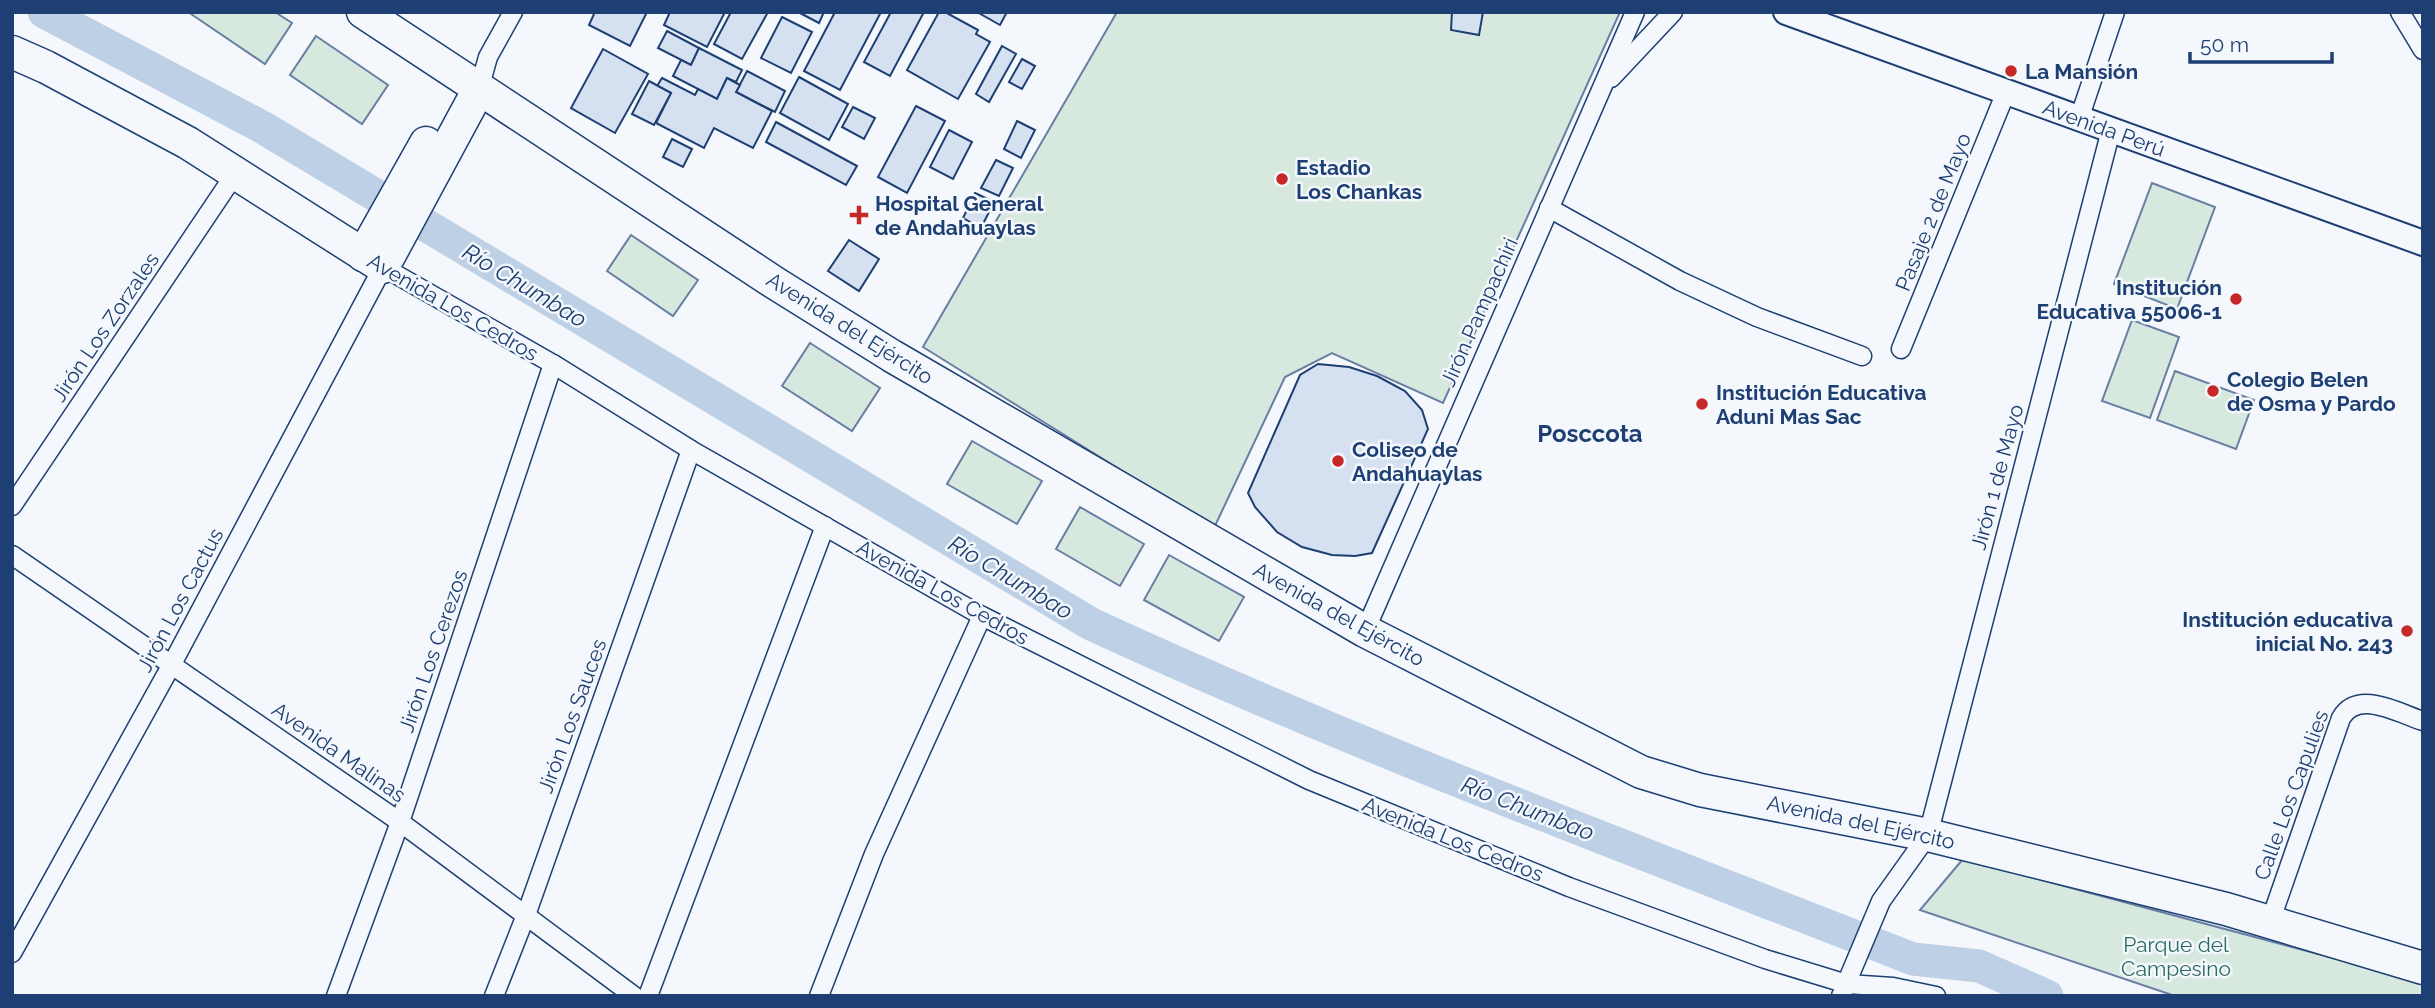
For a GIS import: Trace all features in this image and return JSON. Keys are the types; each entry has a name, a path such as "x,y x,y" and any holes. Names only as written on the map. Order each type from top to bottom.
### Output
{"highway":[{"name":"Avenida del Ejército","path":"363,12 775,283 892,356 1365,631 1641,772 1700,790 1928,835 2270,922 2423,968"},
{"name":"Avenida Los Cedros","path":"12,52 46,67 188,143 235,174 378,253"},
{"path":"378,253 471,83"}],"street":[{"path":"471,83 513,12"},
{"name":"Jirón Pampachiri","path":"1365,631 1635,12"},
{"path":"1602,89 1672,12"},
{"name":"Avenida Perú","path":"1786,12 2423,243"},
{"path":"2079,119 2115,12"},
{"path":"2400,12 2423,50"},
{"name":"Pasaje 2 de Mayo","path":"1901,349 2006,92"},
{"name":"Jirón 1 de Mayo","path":"1928,835 2111,130"},
{"name":"Jirón Los Zorzales","path":"12,506 235,174"},
{"path":"1549,208 1680,281 1757,317 1862,356"},
{"name":"Avenida Los Cedros","path":"378,253 691,450 982,616 1309,780 1569,887 1765,959 1846,985 1893,987 1936,996"},
{"name":"Jirón Los Cactus","path":"12,953 172,664 378,253"},
{"name":"Jirón Los Cerezos","path":"336,996 400,822 554,364"},
{"name":"Jirón Los Sauces","path":"494,996 526,915 691,450"},
{"path":"648,996 825,526"},
{"name":"Avenida Malinas","path":"12,555 400,822 634,996"},
{"path":"819,996 874,854 982,616"},
{"name":"Calle Los Capulies","path":"2270,922 2346,709 2354,705 2372,704 2423,721"},
{"path":"1846,985 1881,901 1928,835"}],"green space":[{"path":"275,12 292,23 265,64 191,14"},
{"name":"Estadio Los Chankas","path":"1117,12 1620,12 1443,403 1332,353 1285,377 1214,528 923,347"},
{"path":"316,36 388,85 362,124 290,75"},
{"path":"2152,183 2215,207 2177,309 2114,284"},
{"path":"631,235 698,280 673,316 607,271"},
{"path":"2132,320 2179,337 2150,418 2102,401"},
{"path":"810,343 880,388 852,431 782,386"},
{"path":"2175,371 2254,400 2236,449 2157,420"},
{"path":"972,441 1042,481 1017,524 947,484"},
{"path":"1080,507 1144,544 1120,586 1056,549"},
{"path":"1169,555 1244,597 1219,641 1144,600"},
{"name":"Parque del Campesino","path":"1963,859 2423,982 2423,996 2175,996 1920,910"}],"building":[{"path":"591,12 647,12 630,46 589,25 594,14"},
{"path":"670,12 725,12 707,47 664,25"},
{"path":"731,12 768,12 742,59 714,44"},
{"path":"798,12 824,12 819,23"},
{"path":"835,12 881,12 840,90 804,71"},
{"path":"891,12 924,12 890,76 864,62"},
{"path":"939,12 945,12 978,30 976,34 990,42 958,99 907,70"},
{"path":"977,12 1007,12 1000,25"},
{"path":"1452,12 1483,12 1479,35 1451,30"},
{"path":"782,17 812,32 791,73 761,58"},
{"path":"667,31 699,48 691,65 658,48"},
{"path":"1002,46 1016,54 989,102 976,94"},
{"path":"699,48 742,70 736,82 727,78 717,99 673,76 681,60 691,65"},
{"path":"603,49 648,74 615,133 571,108"},
{"path":"1022,59 1035,66 1022,89 1009,82"},
{"path":"747,71 785,91 775,112 736,92"},
{"path":"799,77 848,104 829,140 780,113"},
{"path":"662,78 695,95 698,89 717,99 727,78 740,85 736,92 772,111 753,148 714,128 704,148 656,123 671,93 657,86"},
{"path":"649,81 671,93 654,125 632,114"},
{"path":"916,106 945,121 907,193 878,177"},
{"path":"853,107 875,118 864,139 842,127"},
{"path":"1017,121 1035,130 1021,158 1004,149"},
{"path":"776,122 857,166 846,185 766,142"},
{"path":"949,130 972,142 953,179 930,167"},
{"path":"672,139 692,149 683,167 663,157"},
{"path":"996,160 1013,168 999,196 981,188"},
{"path":"975,193 994,202 981,228 963,218"},
{"path":"849,240 879,259 859,291 828,271"},
{"name":"Coliseo de Andahuaylas","path":"1318,364 1349,367 1377,376 1405,391 1422,410 1428,429 1372,553 1355,556 1332,555 1302,547 1277,532 1255,507 1248,493 1300,375"}],"waterway":[{"name":"Río Chumbao","path":"44,12 262,127 1091,624 1192,670 1397,756 1913,959 1979,966 2047,996"}],"place":[{"name":"La Mansión","path":"2011,71"},
{"name":"Estadio Los Chankas","path":"1282,179"},
{"name":"Hospital General de Andahuaylas","path":"859,215"},
{"name":"Institución Educativa 55006-1","path":"2236,299"},
{"name":"Colegio Belen de Osma y Pardo","path":"2213,391"},
{"name":"Institución Educativa Aduni Mas Sac","path":"1702,404"},
{"name":"Coliseo de Andahuaylas","path":"1338,461"},
{"name":"Institución educativa inicial No. 243","path":"2407,631"}],"district":[{"name":"Posccota","path":"1590,433"}]}
